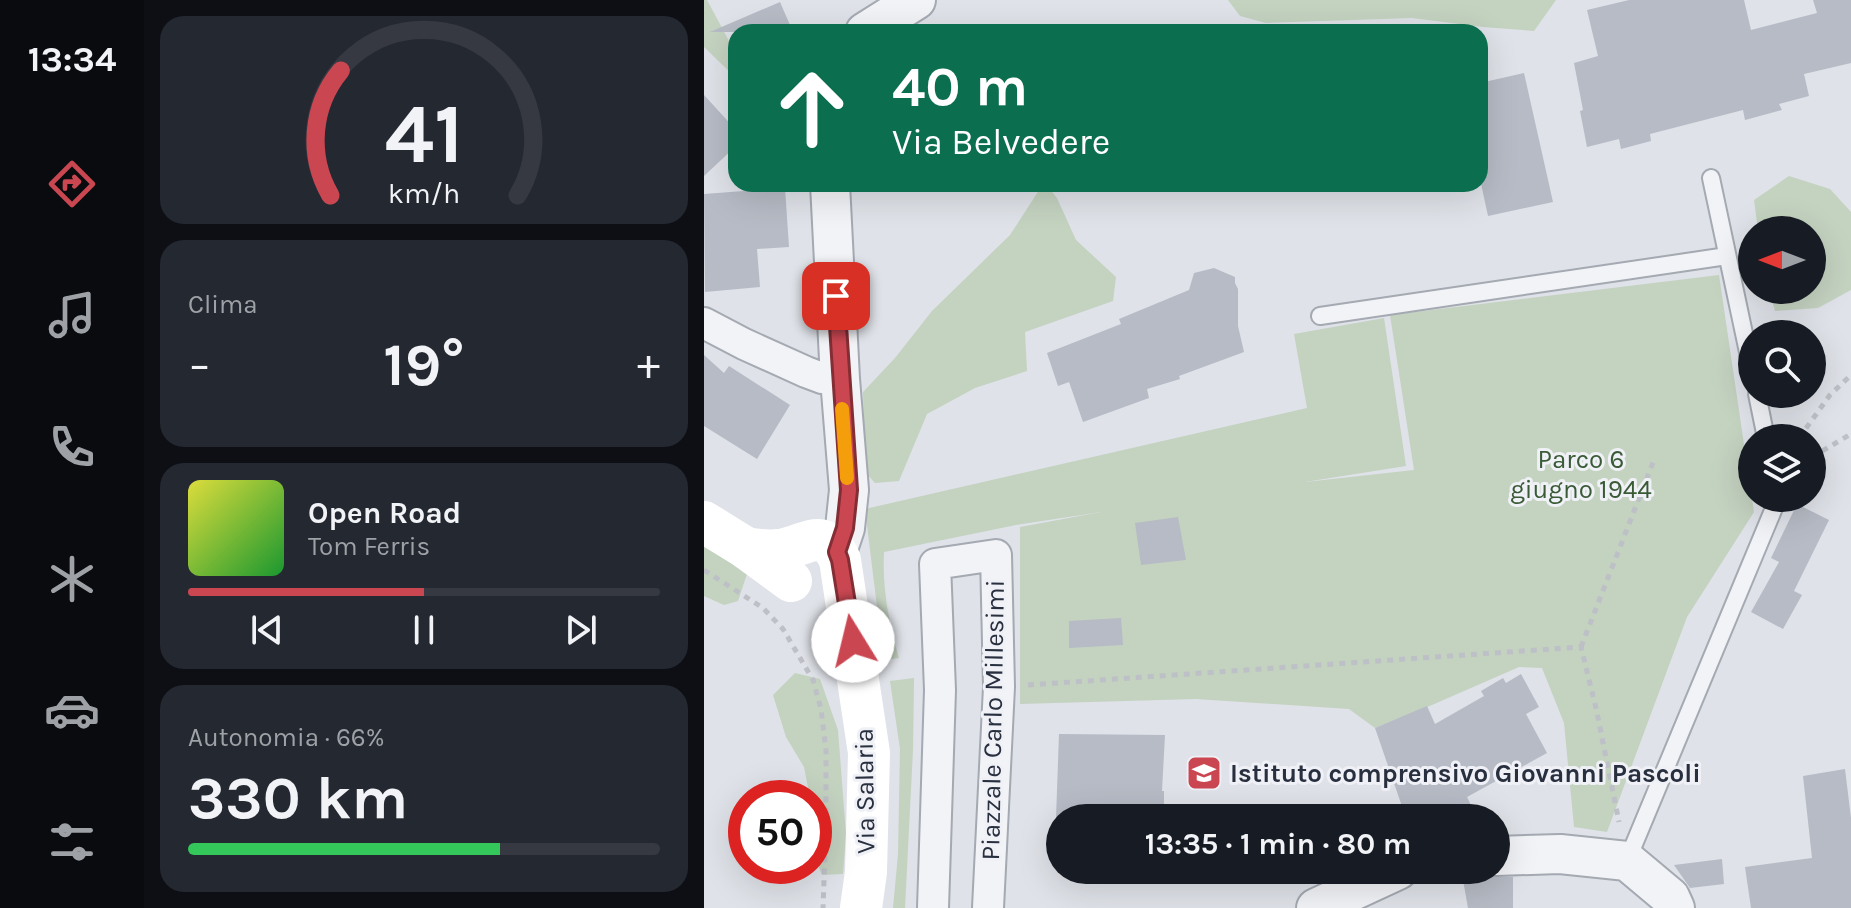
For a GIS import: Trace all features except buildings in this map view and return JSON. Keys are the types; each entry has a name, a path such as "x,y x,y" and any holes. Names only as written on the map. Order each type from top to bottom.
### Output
{"main road":[{"path":"704,522 746,548 780,550 814,563"},
{"name":"Via Salaria","path":"814,563 858,674 869,768 866,872 861,908"}],"street":[{"path":"870,24 916,0"},
{"path":"814,563 845,528 849,490 830,192"},
{"path":"704,323 806,372 822,378 840,379"},
{"name":"Piazzale Carlo Millesimi","path":"933,908 940,690 935,564 996,555 999,687 988,908"},
{"path":"1510,856 1560,854 1627,861 1670,897 1675,908"},
{"path":"1316,908 1368,884"}],"lane":[{"path":"1711,178 1741,320"},
{"path":"1320,316 1727,256"},
{"path":"1627,861 1772,512"}],"path":[{"path":"1809,424 1830,395 1851,375"},
{"path":"1826,449 1851,434"},
{"path":"1627,861 1581,647 1654,460"},
{"path":"704,570 763,608 773,618 783,629 813,680 821,709 826,751 823,908"},
{"path":"999,687 1581,647"}],"green space":[{"path":"704,0 707,0 728,39 728,70 704,47"},
{"path":"1228,0 1556,0 1534,31 1412,18 1266,23 1240,16"},
{"path":"1789,176 1830,189 1851,212 1851,290 1826,304 1826,216 1756,216 1754,200"},
{"path":"1038,192 1052,192 1076,240 1116,277 1113,301 1025,332 1027,371 975,388 927,414 899,481 875,483 865,472 863,392 932,311 1010,235"},
{"name":"Parco 6 giugno 1944","path":"1719,275 1741,424 1738,424 1738,512 1754,512 1687,617 1607,832 1574,827 1564,723 1542,668 1519,667 1375,728 1349,709 1196,699 1020,704 1020,527 1101,512 1016,525 884,552 887,605 899,658 886,660 865,509 1307,408 1294,334 1384,318 1406,466 1305,482 1414,470 1390,315"},
{"path":"1773,304 1825,304 1818,308 1775,311"},
{"path":"704,536 748,571 738,601 724,605 704,596"},
{"path":"795,673 820,679 838,730 846,834 843,874 832,875 832,780 807,780 804,767 786,737 773,695"},
{"path":"914,678 905,908 893,908 898,854 900,749 890,681"}],"slow traffic":[{"path":"842,409 847,478"}],"place":[{"name":"Istituto comprensivo Giovanni Pascoli","path":"1204,773"}],"route":[{"path":"836,296 849,490 845,528 837,552 853,641"}]}
